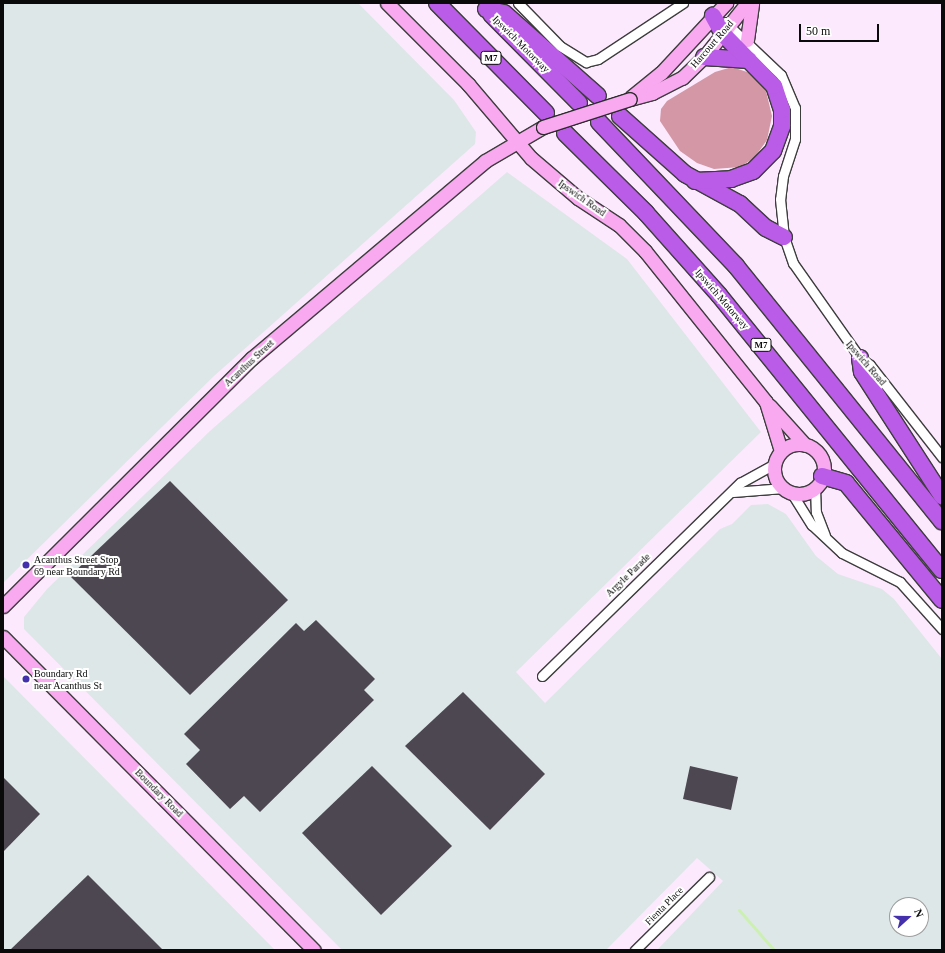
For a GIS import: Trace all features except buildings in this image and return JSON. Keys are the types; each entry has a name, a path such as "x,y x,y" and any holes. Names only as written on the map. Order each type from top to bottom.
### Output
{"highway":[{"name":"M7","path":"437,3 544,120"},
{"path":"483,6 504,13 598,96"},
{"name":"Ipswich Motorway","path":"483,6 579,102"},
{"path":"695,181 741,177 763,162 780,138 782,110 779,96 749,60 727,29 713,16"},
{"path":"704,57 749,60"},
{"path":"620,116 695,181 740,204 766,228 784,237"},
{"path":"599,122 736,266 942,521"},
{"name":"Ipswich Motorway","path":"565,133 646,213 719,294 942,570"},
{"path":"860,358 862,372 942,496"},
{"path":"819,481 846,483 942,600"}],"main road":[{"name":"Ipswich Road","path":"387,3 468,84 515,142 555,180 633,237 766,402 805,445"},
{"name":"Harcourt Road","path":"630,99 661,73 726,3"},
{"name":"Harcourt Road","path":"515,142 544,120 630,99 667,86 704,57 747,3"},
{"path":"747,40 752,3"},
{"name":"Acanthus Street","path":"3,606 252,358 485,161 515,142"},
{"name":"Ipswich Road","path":"766,402 781,451"},
{"path":"793,444 805,445 822,460 819,481 804,493 787,490 775,478 774,464 781,451 793,444"},
{"name":"Boundary Road","path":"3,637 314,950"}],"street":[{"path":"518,3 560,46 586,62 598,59 683,3"},
{"name":"Ipswich Road","path":"727,29 747,40 781,75 795,108 795,139 781,187 784,237 802,277 860,358 870,365 942,458"},
{"name":"Argyle Parade","path":"542,676 733,492 740,483 774,464"},
{"path":"819,481 816,512 826,538"},
{"path":"733,492 787,490 812,525 826,538 863,565 900,582 942,629"},
{"name":"Fienta Place","path":"635,950 709,877"}],"shaded area":[{"path":"3,3 358,3 454,100 476,132 475,144 214,376 3,583"},
{"path":"732,67 750,73 766,91 772,116 767,140 754,158 740,167 714,169 697,163 680,151 660,121 661,109 667,101 715,72"},
{"path":"507,172 627,259 761,432 516,672 545,703 720,529 732,524 751,505 768,504 786,514 816,556 838,574 882,589 894,599 942,659 942,950 657,950 723,881 697,858 606,950 342,950 24,629 24,617 47,589 211,430"},
{"path":"3,676 275,950 3,950"}],"waterway":[{"path":"739,910 774,950"}],"place":[{"name":"Acanthus Street Stop 69 near Boundary Rd","path":"26,565"},
{"name":"Boundary Rd near Acanthus St","path":"26,679"}]}
